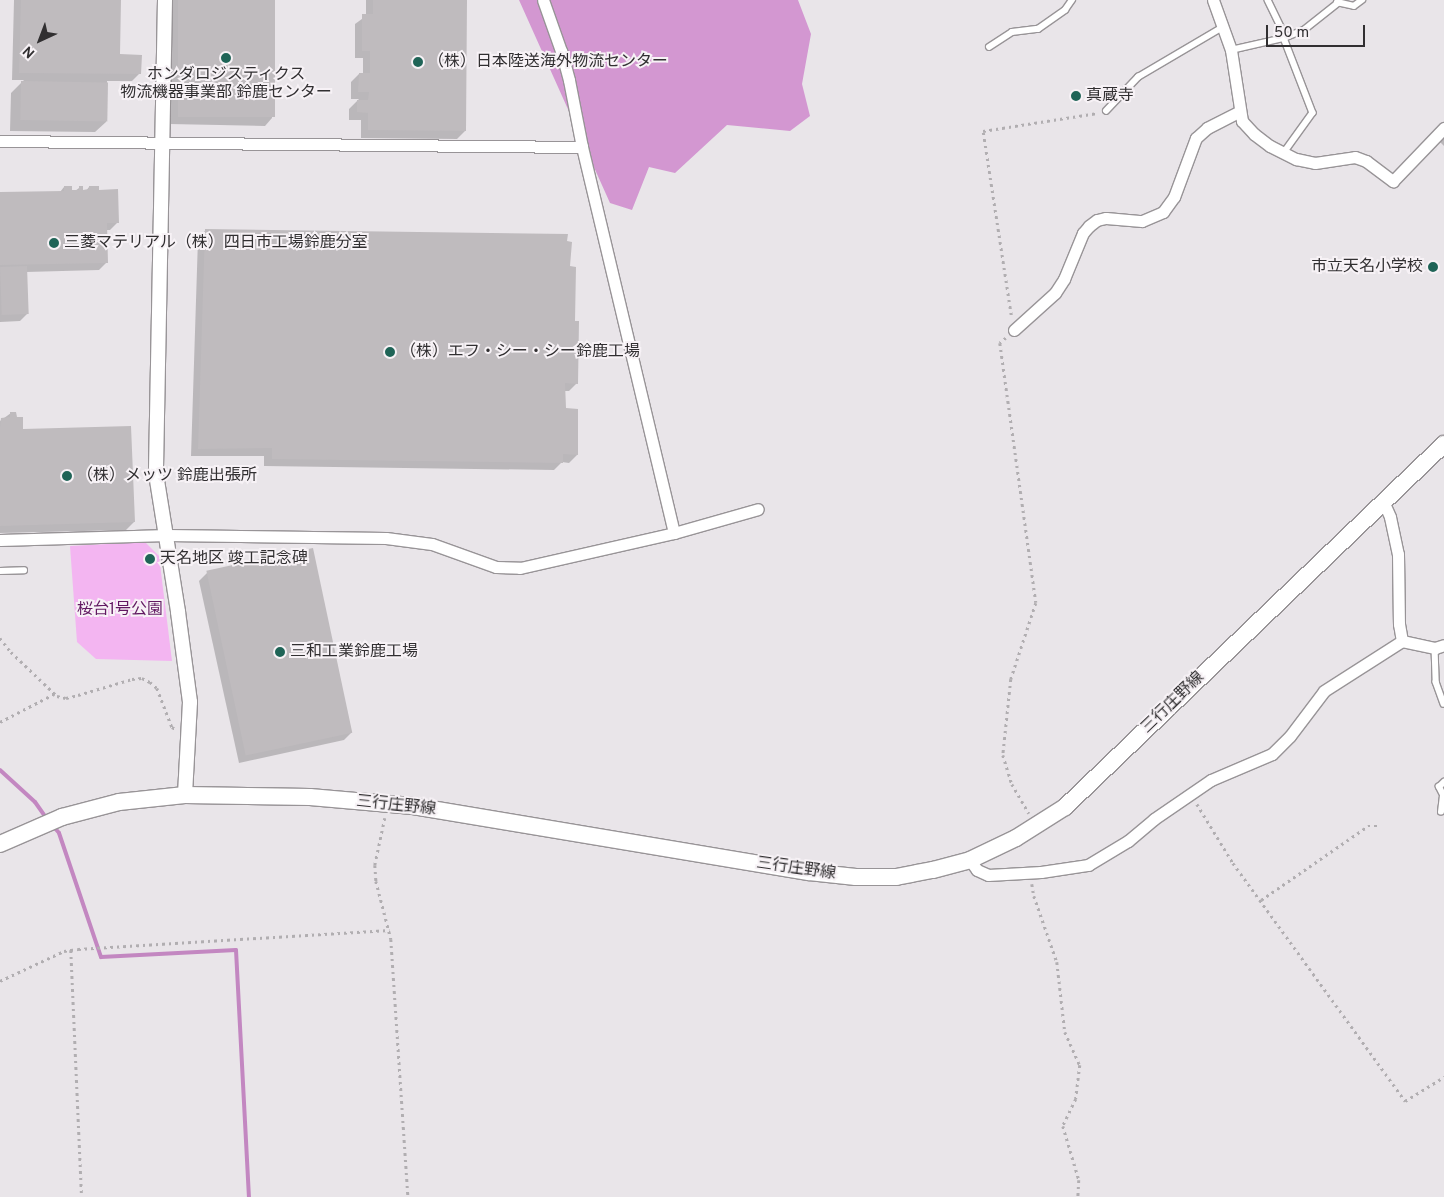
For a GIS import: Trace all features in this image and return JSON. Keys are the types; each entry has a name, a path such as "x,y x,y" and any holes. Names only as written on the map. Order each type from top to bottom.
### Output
{"main road":[{"name":"三行庄野線","path":"0,844 62,817 119,802 185,795 310,797 413,806 828,874 896,876 933,870 970,860 1037,826 1078,796 1444,444"}],"street":[{"path":"165,0 156,474 167,535 190,702 190,734 185,795"},
{"path":"543,0 561,51 674,533"},
{"path":"1213,0 1230,50 1236,76 1239,112 1242,121 1254,134 1296,160 1315,163 1355,157 1366,160 1393,181 1444,128"},
{"path":"1014,330 1055,294 1064,279 1082,232 1096,220 1106,218 1142,221 1163,212 1174,197 1196,138 1207,128 1239,112"},
{"path":"0,141 582,147"},
{"path":"1383,501 1390,517 1398,554 1399,624 1402,641"},
{"path":"0,540 167,535 415,540 432,544 496,567 520,568 674,533 758,509"},
{"path":"970,860 977,870 988,875 1088,865 1128,841 1154,819 1211,780 1272,754 1286,741 1324,691 1402,641 1440,646"}],"lane":[{"path":"990,47 1012,32 1038,29 1065,10 1072,0"},
{"path":"1268,0 1285,38 1313,112 1284,152"},
{"path":"1230,50 1285,38 1304,30 1337,2 1354,6 1362,0"},
{"path":"1106,112 1138,77 1223,27"},
{"path":"0,571 24,570"},
{"path":"1440,646 1436,682 1444,704"},
{"path":"1441,812 1444,796 1439,786 1444,782"}],"path":[{"path":"1037,826 1012,784 1003,755 1011,679 1036,603 1000,343 1014,330 984,131 1106,112"},
{"path":"0,638 11,652 54,694 66,698 132,679 142,678 157,688 172,727 179,732 190,734"},
{"path":"0,722 54,694"},
{"path":"1191,794 1233,863 1405,1101 1444,1077"},
{"path":"388,804 375,865 376,881 389,930 408,1197"},
{"path":"1261,900 1368,826 1378,826"},
{"path":"1030,872 1034,896 1057,962 1065,1032 1080,1065 1076,1098 1063,1126 1079,1180 1078,1197"},
{"path":"0,981 71,950 90,947 389,930"},
{"path":"71,950 82,1197"}],"green space":[{"name":"桜台1号公園","path":"145,542 159,556 172,661 96,659 77,642 70,546"}],"shaded area":[{"path":"519,0 798,0 811,34 802,84 810,116 790,131 727,125 675,173 649,167 632,210 610,203"}],"building":[{"path":"21,0 121,0 120,54 142,55 141,74 19,73"},
{"name":"ホンダロジスティクス 物流機器事業部 鈴鹿センター","path":"178,0 275,0 275,117 178,117"},
{"name":"（株）日本陸送海外物流センター","path":"373,0 467,0 466,131 368,130 368,113 357,112 357,100 368,100 369,92 358,92 359,73 370,73 370,51 362,51 362,14 373,14"},
{"path":"21,81 108,83 107,122 20,120"},
{"name":"三菱マテリアル（株）四日市工場鈴鹿分室","path":"64,186 72,186 72,190 79,190 79,186 83,186 83,190 89,189 89,186 99,186 99,190 118,189 119,223 107,223 108,263 0,265 0,192 64,191"},
{"name":"（株）エフ・シー・シー鈴鹿工場","path":"205,229 568,234 567,241 572,242 570,266 576,267 575,321 579,321 578,384 565,383 566,408 578,409 578,455 563,454 563,463 272,459 272,448 198,449"},
{"path":"27,266 29,314 2,315 0,267"},
{"name":"（株）メッツ 鈴鹿出張所","path":"10,412 16,412 17,417 23,417 23,429 131,426 135,522 0,526 0,428 1,418 10,417"},
{"name":"三和工業鈴鹿工場","path":"313,548 352,733 246,756 206,571"}],"waterway":[{"path":"0,770 35,802 47,819"},
{"path":"53,826 59,833 101,957 236,950 249,1197"}],"place":[{"name":"ホンダロジスティクス 物流機器事業部 鈴鹿センター","path":"226,58"},
{"name":"（株）日本陸送海外物流センター","path":"418,62"},
{"name":"真蔵寺","path":"1076,96"},
{"name":"三菱マテリアル（株）四日市工場鈴鹿分室","path":"54,243"},
{"name":"市立天名小学校","path":"1433,267"},
{"name":"（株）エフ・シー・シー鈴鹿工場","path":"390,352"},
{"name":"（株）メッツ 鈴鹿出張所","path":"67,476"},
{"name":"天名地区 竣工記念碑","path":"150,559"},
{"name":"三和工業鈴鹿工場","path":"280,652"}]}
